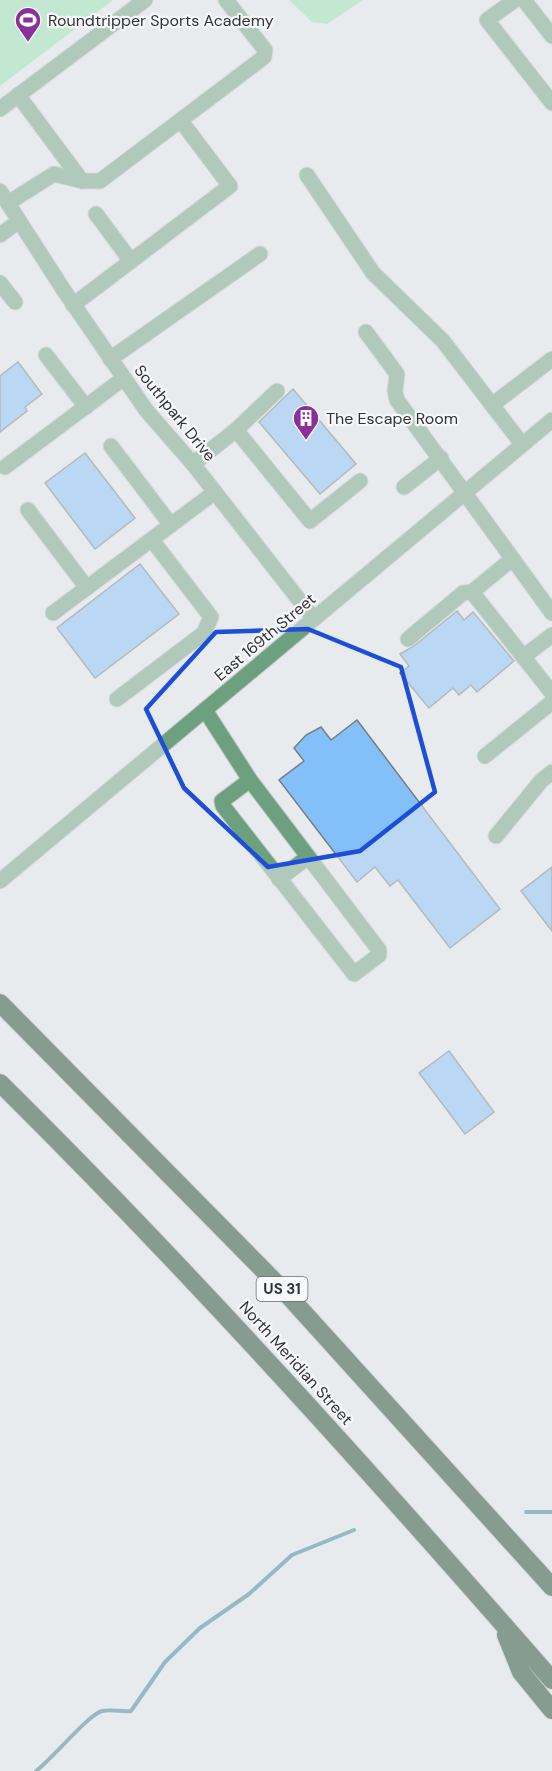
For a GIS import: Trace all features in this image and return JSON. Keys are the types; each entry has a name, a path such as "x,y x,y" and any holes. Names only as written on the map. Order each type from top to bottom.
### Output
{"highway":[{"name":"US 31","path":"0,1004 285,1292 552,1587"},
{"name":"North Meridian Street","path":"0,1083 221,1309 552,1680"},
{"path":"499,1620 521,1672 552,1710"}],"street":[{"path":"0,109 145,0"},
{"path":"4,197 54,174 82,181 100,181 264,57 265,50 226,0"},
{"path":"515,0 488,20 552,104"},
{"path":"524,0 552,36"},
{"path":"18,95 82,181"},
{"path":"73,305 230,186 181,121"},
{"path":"307,175 373,273 443,341 522,444"},
{"name":"Southpark Drive","path":"4,197 73,305 146,410 193,464 314,619"},
{"path":"96,214 131,261"},
{"path":"0,235 19,221"},
{"path":"110,359 260,254"},
{"path":"0,283 15,302"},
{"path":"366,332 397,374 395,391 397,400 552,613"},
{"path":"46,355 86,407"},
{"path":"492,405 552,359"},
{"path":"5,467 124,378"},
{"path":"193,464 277,391"},
{"name":"East 169th Street","path":"0,881 552,420"},
{"path":"236,429 310,521 360,481"},
{"path":"111,446 171,525"},
{"path":"404,487 441,458"},
{"path":"53,613 215,492"},
{"path":"28,510 87,588"},
{"path":"117,699 204,633 211,617 152,540"},
{"path":"408,639 463,594 472,592 512,559"},
{"path":"472,592 552,693"},
{"path":"524,657 552,635"},
{"path":"485,756 552,702"},
{"path":"205,710 250,780 379,950 379,955 354,974 223,807 222,801 250,780"},
{"path":"496,836 552,772"},
{"path":"279,879 309,857"}],"highlighted area":[{"path":"308,629 401,667 435,792 360,851 268,867 184,788 146,709 216,632"}],"green space":[{"name":"Roundtripper Sports Academy","path":"0,0 113,0 0,86"},
{"path":"289,0 363,0 327,24 312,22"}],"building":[{"path":"18,362 42,394 25,407 27,411 0,432 0,376"},
{"name":"The Escape Room","path":"293,389 356,464 320,494 259,422"},
{"path":"85,453 135,518 95,549 45,483"},
{"path":"140,564 179,614 95,678 57,628"},
{"path":"457,611 464,620 473,612 514,661 477,692 471,685 459,695 453,688 429,708 400,673 409,666 400,654 414,646"},
{"path":"357,720 500,909 450,948 398,880 390,886 375,867 357,882 279,780 304,761 294,748 306,735 321,727 331,740"},
{"path":"552,867 552,931 521,891"},
{"path":"449,1051 494,1112 465,1134 419,1073"}],"waterway":[{"path":"526,1512 552,1512"},
{"path":"36,1771 96,1714 105,1710 131,1711 165,1662 200,1628 249,1594 292,1555 354,1530"}],"place":[{"name":"Roundtripper Sports Academy","path":"28,43"},
{"name":"The Escape Room","path":"306,441"}]}
